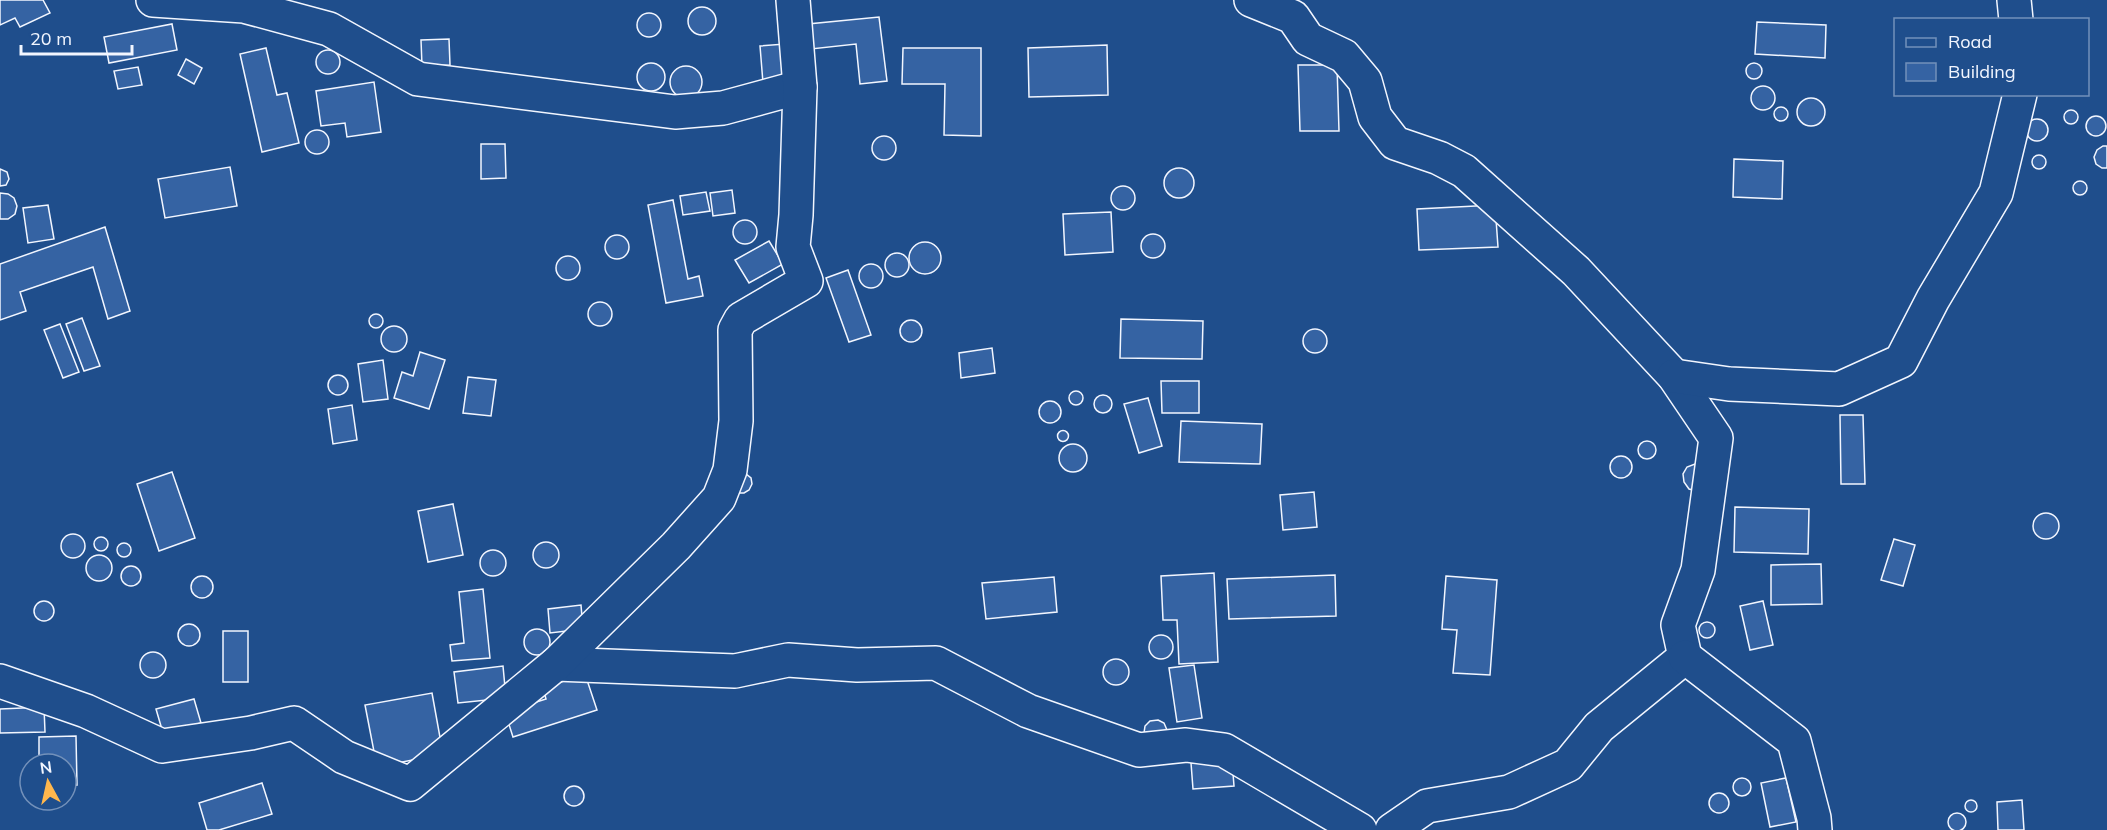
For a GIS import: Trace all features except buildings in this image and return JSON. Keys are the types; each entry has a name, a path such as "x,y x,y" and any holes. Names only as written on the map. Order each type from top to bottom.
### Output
{"street":[{"path":"153,0 244,6 329,29 418,79 675,111 723,108 800,87"},
{"path":"0,681 86,711 162,746 294,723 345,757 410,784 556,664 676,546 719,498 730,470 735,421 735,330 741,319 806,281 792,247 796,215 800,87 793,0"},
{"path":"1251,0 1293,17 1308,39 1344,56 1365,81 1375,117 1395,143 1438,158 1464,171 1576,271 1674,376 1716,438 1698,570 1678,625 1685,657 1794,741 1815,830"},
{"path":"2014,0 2016,18"},
{"path":"1674,376 1729,384 1839,388 1901,361 1996,193 2020,96"},
{"path":"1392,830 1427,806 1509,792 1568,765 1599,727 1685,657"},
{"path":"556,664 735,671 788,660 857,664 936,663 1028,711 1139,750 1186,745 1224,750 1360,830"}]}
